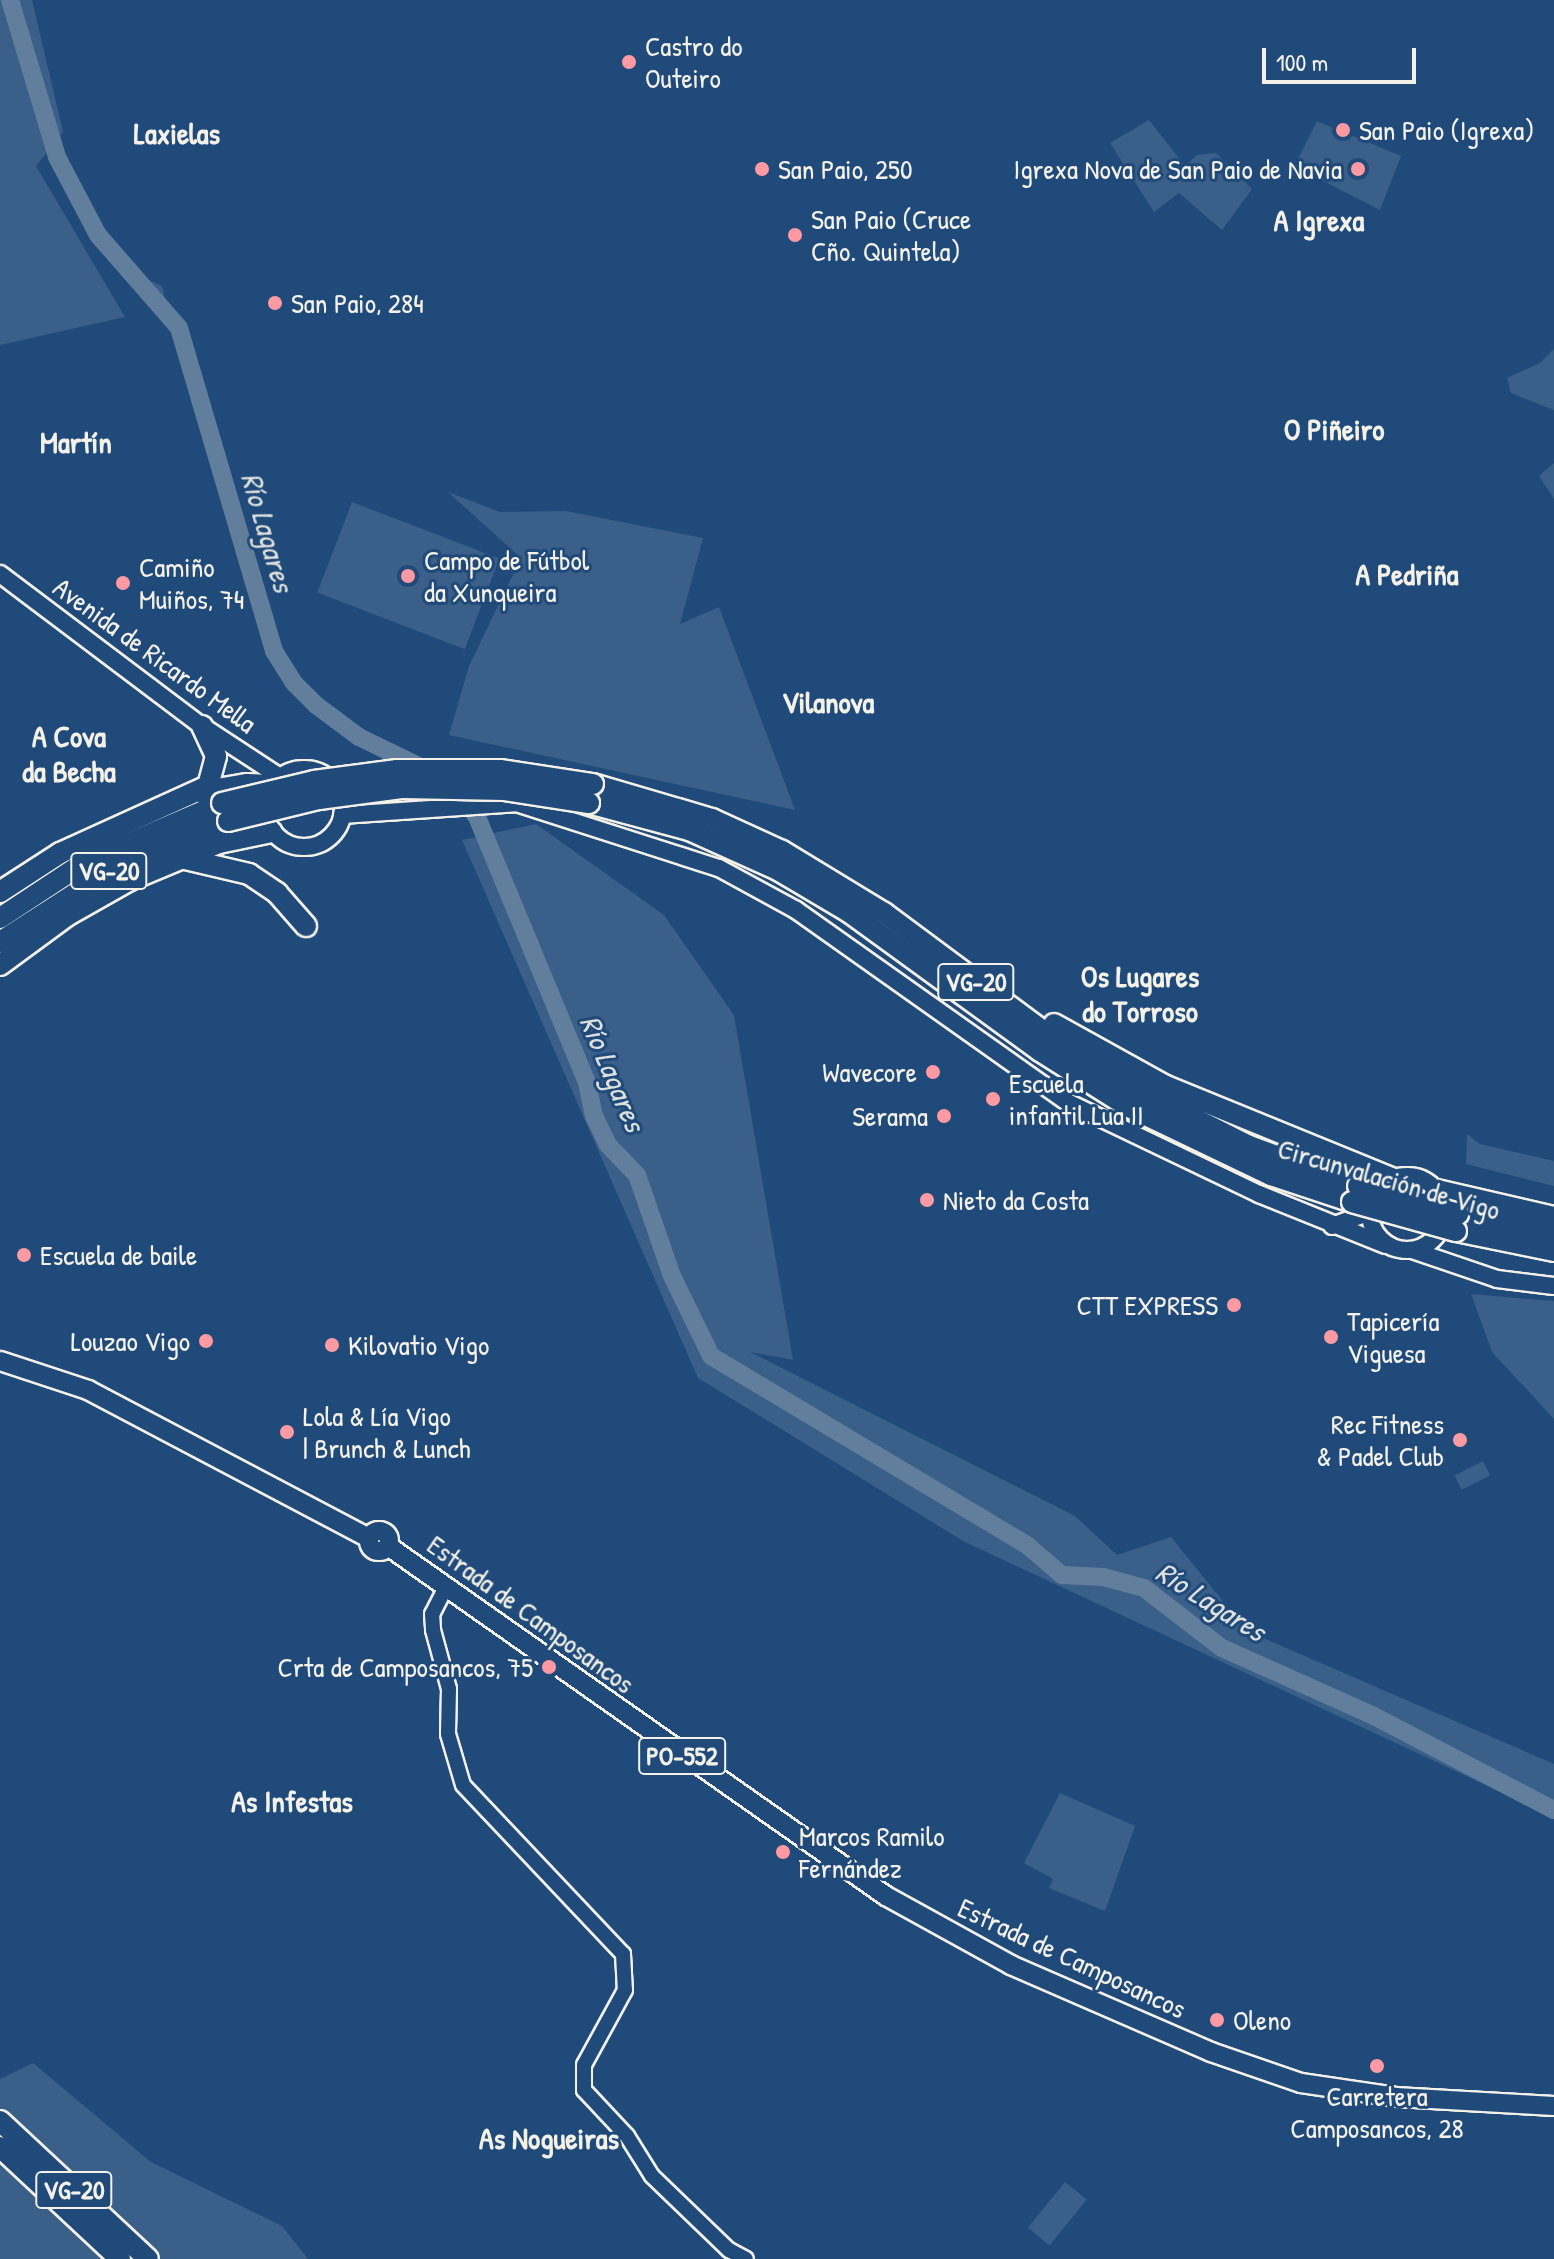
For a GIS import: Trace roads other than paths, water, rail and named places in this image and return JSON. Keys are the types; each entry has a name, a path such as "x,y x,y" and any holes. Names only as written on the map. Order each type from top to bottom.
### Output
{"highway":[{"path":"200,792 214,778 217,764 202,726"},
{"path":"0,892 60,853 200,792 276,781"},
{"name":"Circunvalación de Vigo","path":"0,918 85,862 225,812 403,788 591,793 742,832 812,867 924,941 1047,1034 1136,1089 1360,1200"},
{"name":"Circunvalación de Vigo","path":"591,793 689,830 778,870 849,912 1040,1051 1127,1106 1248,1165 1360,1200 1457,1223 1554,1251"},
{"name":"Circunvalación de Vigo","path":"0,942 120,865 225,812"},
{"path":"0,965 101,896 181,858 244,836 272,832"},
{"path":"181,858 249,874 277,893 306,926"},
{"path":"924,941 942,947 1046,1020 1166,1086 1392,1178"},
{"path":"1437,1190 1554,1217"},
{"name":"Circunvalación de Vigo","path":"1457,1223 1554,1233"},
{"name":"VG-20","path":"0,2121 148,2259"},
{"name":"VG-20","path":"0,2147 120,2259"}],"main road":[{"name":"Avenida de Ricardo Mella","path":"0,574 276,781"},
{"path":"304,769 328,777 342,798 342,815 331,837 308,848 292,846 272,832 265,808 276,781 304,769"},
{"path":"342,815 507,802 640,840 737,876 796,910 1069,1103 1332,1226 1497,1279 1554,1286"},
{"path":"1332,1226 1360,1200 1392,1178 1415,1176 1437,1190 1445,1217 1431,1241 1412,1250"},
{"path":"1360,1200 1385,1245"},
{"path":"1431,1241 1452,1265"},
{"name":"Estrada de Camposancos","path":"0,1361 88,1390 369,1538 382,1531 388,1546 886,1896 1011,1965 1211,2052 1301,2083 1396,2097 1554,2106"}],"street":[{"path":"446,1587 432,1614 433,1630 449,1689 448,1734 463,1785 623,1954 625,1990 584,2065 584,2090 627,2136 652,2176 729,2250 746,2259"}],"waterway":[{"name":"Río Lagares","path":"10,0 57,157 98,235 179,328 274,651 295,684 316,705 359,737 429,771"},
{"name":"Río Lagares","path":"461,797 477,817 587,1083 594,1116 608,1145 637,1175 672,1276 711,1356 1028,1546 1062,1575 1103,1577 1144,1588 1222,1648 1372,1715 1554,1810"}],"place":[{"name":"Castro do Outeiro","path":"629,62"},
{"name":"San Paio (Igrexa)","path":"1343,130"},
{"name":"San Paio, 250","path":"762,169"},
{"name":"Igrexa Nova de San Paio de Navia","path":"1358,169"},
{"name":"San Paio (Cruce Cño. Quintela)","path":"795,235"},
{"name":"San Paio, 284","path":"275,303"},
{"name":"Campo de Fútbol da Xunqueira","path":"408,576"},
{"name":"Camiño Muiños, 74","path":"123,583"},
{"name":"Wavecore","path":"933,1072"},
{"name":"Escuela infantil Lua II","path":"993,1099"},
{"name":"Serama","path":"944,1116"},
{"name":"Nieto da Costa","path":"927,1200"},
{"name":"Escuela de baile","path":"24,1255"},
{"name":"CTT EXPRESS","path":"1234,1305"},
{"name":"Tapicería Viguesa","path":"1331,1337"},
{"name":"Louzao Vigo","path":"206,1341"},
{"name":"Kilovatio Vigo","path":"332,1345"},
{"name":"Lola & Lía Vigo | Brunch & Lunch","path":"287,1432"},
{"name":"Rec Fitness & Padel Club","path":"1460,1440"},
{"name":"Crta de Camposancos, 75","path":"549,1667"},
{"name":"Marcos Ramilo Fernández","path":"783,1852"},
{"name":"Oleno","path":"1217,2020"},
{"name":"Carretera Camposancos, 28","path":"1377,2066"}],"district":[{"name":"Laxielas","path":"177,133"},
{"name":"A Igrexa","path":"1319,220"},
{"name":"O Piñeiro","path":"1334,429"},
{"name":"Martín","path":"76,442"},
{"name":"A Pedriña","path":"1407,574"},
{"name":"Vilanova","path":"828,702"},
{"name":"A Cova da Becha","path":"69,753"},
{"name":"Os Lugares do Torroso","path":"1140,993"},
{"name":"As Infestas","path":"292,1801"},
{"name":"As Nogueiras","path":"549,2138"}]}
